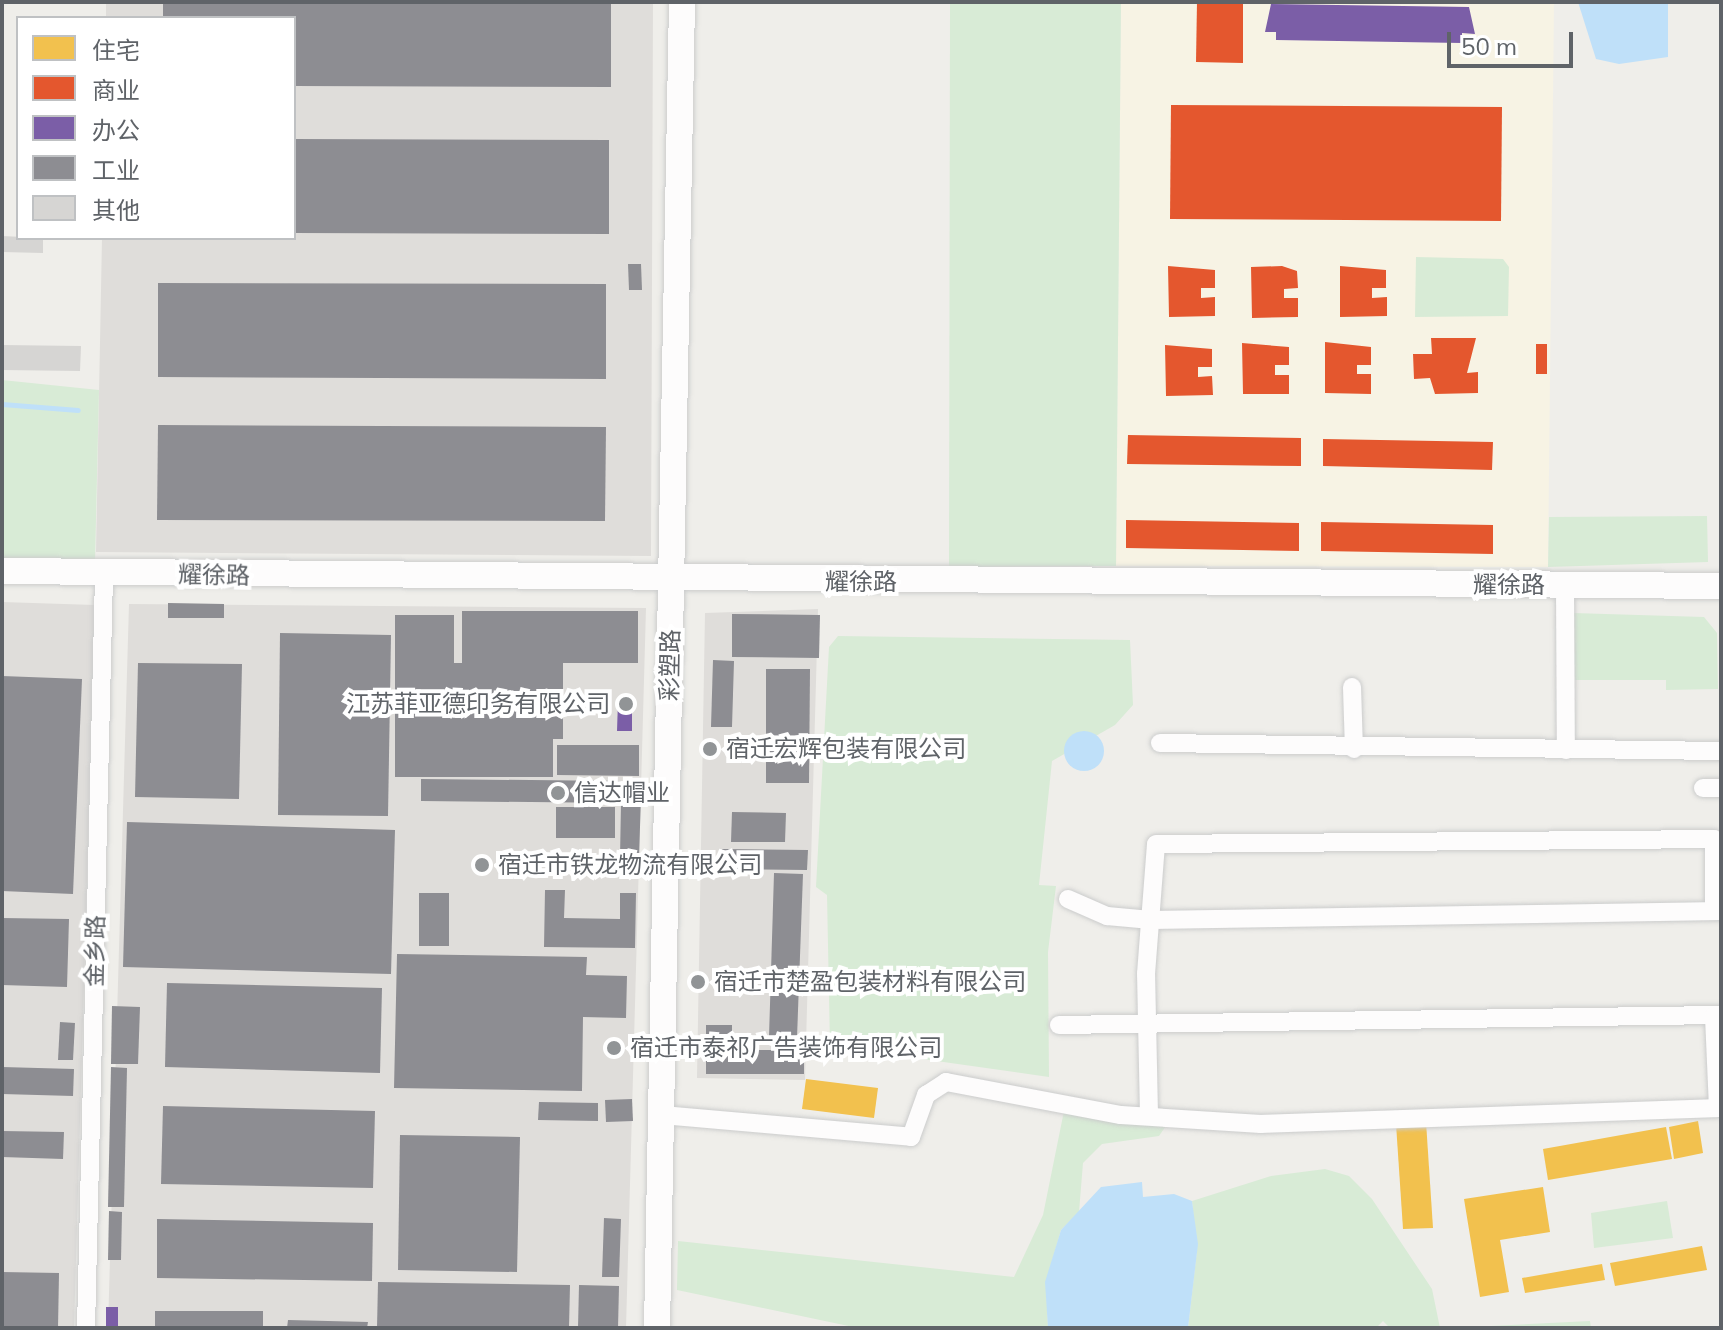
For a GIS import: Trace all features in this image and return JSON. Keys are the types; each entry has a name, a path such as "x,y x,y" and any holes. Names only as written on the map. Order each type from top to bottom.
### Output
{"street":[{"name":"彩塑路","path":"657,1328 682,2"},
{"name":"耀徐路","path":"2,571 671,582 1721,586"},
{"name":"金乡路","path":"86,1328 104,574"},
{"path":"1565,586 1566,750"},
{"path":"1352,687 1354,749"},
{"path":"1160,743 1354,749 1721,751"},
{"path":"1068,899 1107,916 1151,920 1718,911 1714,839 1156,844 1151,920 1149,1115"},
{"path":"662,1115 911,1137 926,1095 946,1082 1149,1115 1261,1124 1718,1108 1718,1015 1059,1025"}],"shaded area":[{"path":"106,2 653,2 651,556 96,552 102,240 296,240 296,16 106,16"},
{"path":"1121,2 1554,2 1548,567 1116,566"},
{"path":"2,602 95,605 74,1328 2,1328"},
{"path":"129,604 646,608 626,1328 108,1328"},
{"path":"818,609 805,1080 697,1078 705,613"}],"green space":[{"path":"950,2 1121,2 1116,566 949,567"},
{"path":"1416,257 1503,259 1509,267 1508,316 1415,317"},
{"path":"2,380 99,390 95,562 2,561"},
{"path":"1707,516 1708,562 1548,567 1549,517"},
{"path":"1573,613 1704,617 1717,633 1718,689 1666,690 1666,680 1573,680"},
{"path":"838,636 1130,640 1133,705 1115,725 1052,761 1039,885 1056,886 1048,952 1049,1077 830,1046 827,895 816,887 829,647"},
{"path":"1064,1111 1170,1120 1159,1136 1102,1144 1083,1163 1079,1212 1061,1230 1046,1282 1048,1328 858,1328 677,1290 678,1241 1014,1277 1043,1215"},
{"path":"1325,1169 1349,1176 1372,1199 1432,1289 1440,1328 1390,1328 1383,1321 1376,1328 1188,1328 1197,1250 1192,1201 1271,1176"},
{"path":"1667,1201 1673,1238 1594,1248 1591,1213"},
{"path":"1590,1321 1591,1328 1455,1328 1471,1327"}],"water":[{"path":"1578,2 1668,2 1668,57 1619,64 1596,59"},
{"path":"1084,731 1098,737 1104,751 1098,765 1084,771 1070,765 1064,751 1070,737"},
{"path":"1142,1182 1143,1197 1174,1194 1192,1201 1198,1244 1188,1328 1048,1328 1045,1282 1061,1230 1101,1187"}],"building: 住宅":[{"path":"806,1079 878,1088 874,1118 802,1109"},
{"path":"1698,1121 1703,1153 1674,1159 1669,1127"},
{"path":"1426,1122 1433,1228 1403,1229 1396,1124"},
{"path":"1666,1127 1672,1159 1548,1180 1543,1149"},
{"path":"1543,1187 1550,1232 1500,1240 1509,1292 1480,1297 1464,1199"},
{"path":"1702,1246 1707,1270 1615,1286 1610,1263"},
{"path":"1602,1264 1605,1280 1525,1293 1522,1278"}],"building: 商业":[{"path":"1197,2 1243,2 1243,63 1196,62"},
{"path":"1171,105 1502,107 1501,221 1170,219"},
{"path":"1168,266 1215,270 1215,288 1201,288 1201,298 1215,297 1215,316 1169,317"},
{"path":"1282,266 1297,271 1298,288 1284,289 1284,298 1298,298 1298,317 1252,318 1251,267"},
{"path":"1340,266 1386,270 1386,288 1372,288 1372,298 1387,297 1387,316 1340,317"},
{"path":"1431,338 1476,338 1467,373 1478,372 1478,393 1435,394 1430,378 1414,379 1413,354 1432,354"},
{"path":"1325,342 1371,347 1371,365 1357,365 1357,374 1371,374 1371,394 1325,393"},
{"path":"1242,343 1289,347 1289,365 1275,365 1275,375 1289,375 1289,394 1243,394"},
{"path":"1536,344 1547,344 1547,374 1536,374"},
{"path":"1165,345 1212,349 1212,367 1198,367 1198,377 1212,376 1213,395 1166,396"},
{"path":"1128,435 1301,438 1301,466 1127,464"},
{"path":"1323,439 1493,442 1492,470 1323,466"},
{"path":"1126,520 1299,523 1299,551 1126,548"},
{"path":"1321,522 1493,525 1493,554 1321,551"}],"building: 办公":[{"path":"1271,4 1469,7 1475,34 1462,33 1462,43 1276,40 1276,32 1265,32"},
{"path":"618,701 632,701 632,731 617,731"},
{"path":"106,1307 118,1307 118,1328 106,1328"}],"building: 工业":[{"path":"163,2 611,2 611,87 296,86 296,16 163,16"},
{"path":"296,139 609,140 609,234 296,233"},
{"path":"628,264 641,264 642,290 629,290"},
{"path":"158,283 606,284 606,379 158,377"},
{"path":"158,425 606,427 605,521 157,520"},
{"path":"168,603 224,604 224,618 168,618"},
{"path":"462,611 638,611 638,663 563,663 563,739 553,739 553,777 395,777 395,615 454,615 454,663 462,663"},
{"path":"732,614 820,615 819,658 732,657"},
{"path":"280,633 391,635 388,816 278,815"},
{"path":"713,660 734,661 732,727 711,727"},
{"path":"138,663 242,664 239,799 135,797"},
{"path":"766,669 810,669 809,783 766,783"},
{"path":"2,676 82,679 73,894 2,891"},
{"path":"557,745 639,745 639,776 557,775"},
{"path":"421,779 621,781 621,795 641,796 639,858 620,857 621,803 421,801"},
{"path":"556,807 615,807 615,838 556,838"},
{"path":"732,812 786,813 785,842 731,842"},
{"path":"127,822 395,830 391,974 123,967"},
{"path":"722,849 808,850 807,870 721,869"},
{"path":"774,873 803,874 797,1038 769,1037"},
{"path":"545,890 565,890 564,918 620,919 620,893 636,893 635,948 544,947"},
{"path":"419,893 449,893 449,946 419,946"},
{"path":"2,918 69,919 67,987 2,985"},
{"path":"397,954 587,957 586,975 627,976 626,1018 583,1017 582,1091 394,1088"},
{"path":"167,983 382,988 380,1073 165,1067"},
{"path":"112,1006 140,1007 138,1064 111,1064"},
{"path":"60,1022 75,1023 73,1060 58,1060"},
{"path":"706,1025 732,1025 732,1050 804,1050 804,1074 706,1074"},
{"path":"2,1067 74,1069 73,1096 2,1094"},
{"path":"111,1067 127,1068 124,1207 108,1207"},
{"path":"632,1099 633,1121 606,1122 605,1100"},
{"path":"539,1102 598,1103 598,1121 538,1120"},
{"path":"163,1106 375,1111 373,1188 161,1184"},
{"path":"2,1131 64,1132 63,1159 2,1157"},
{"path":"400,1135 520,1137 517,1272 398,1270"},
{"path":"109,1211 122,1212 121,1260 108,1260"},
{"path":"604,1218 621,1219 619,1277 602,1277"},
{"path":"157,1219 373,1223 372,1281 157,1278"},
{"path":"2,1272 59,1273 58,1328 2,1328"},
{"path":"378,1282 570,1285 569,1328 377,1328"},
{"path":"579,1285 619,1286 618,1328 578,1328"},
{"path":"155,1311 263,1311 263,1328 155,1328"},
{"path":"288,1320 368,1322 367,1328 287,1328"}],"building: 其他":[{"path":"2,236 16,237 16,240 43,240 43,253 2,252"},
{"path":"2,345 81,346 80,371 2,370"}],"waterway":[{"path":"2,404 78,410"}],"place":[{"name":"江苏菲亚德印务有限公司","path":"626,704"},
{"name":"宿迁宏辉包装有限公司","path":"710,749"},
{"name":"信达帽业","path":"558,793"},
{"name":"宿迁市铁龙物流有限公司","path":"482,865"},
{"name":"宿迁市楚盈包装材料有限公司","path":"698,982"},
{"name":"宿迁市泰祁广告装饰有限公司","path":"614,1048"}]}
